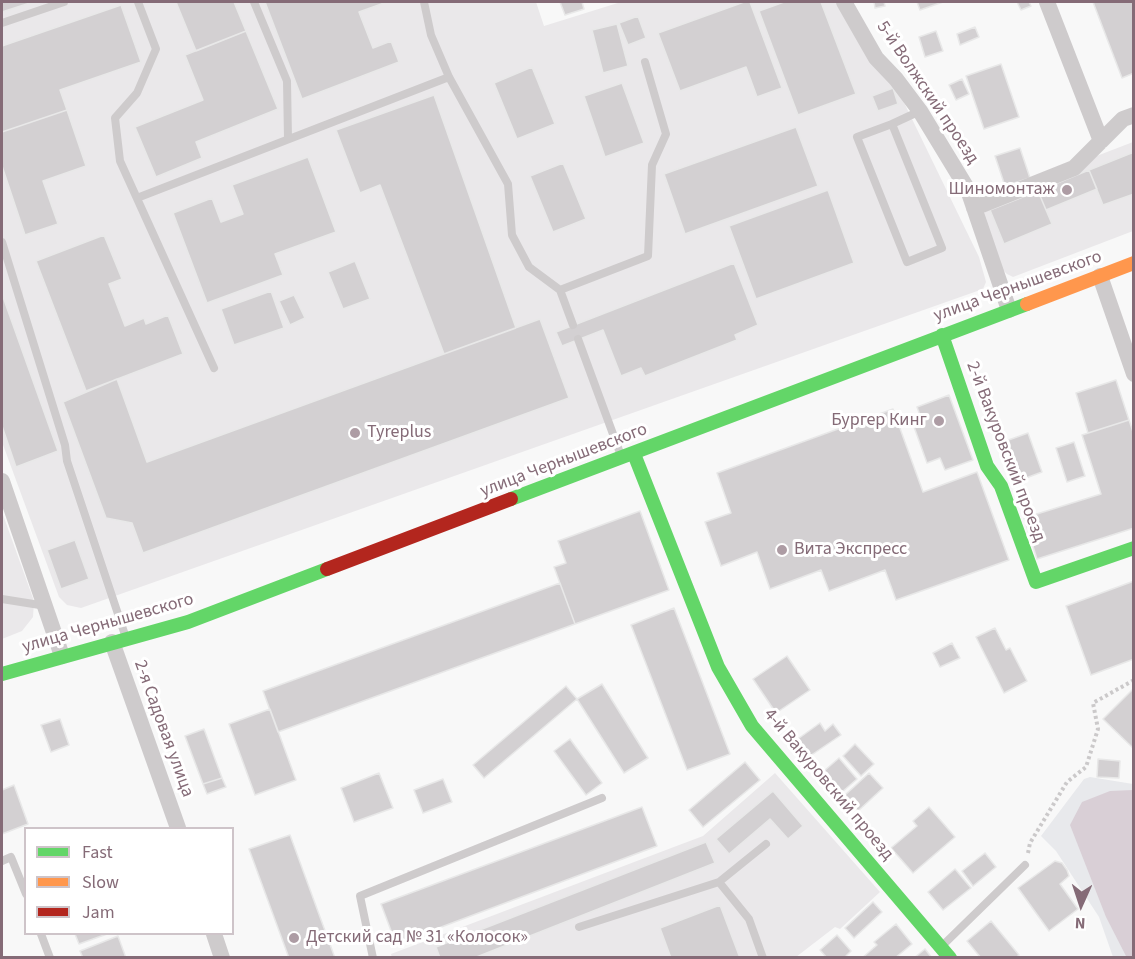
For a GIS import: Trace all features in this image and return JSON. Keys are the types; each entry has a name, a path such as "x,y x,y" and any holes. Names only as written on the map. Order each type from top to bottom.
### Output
{"main road":[{"name":"улица Чернышевского","path":"2,674 188,622 628,457 1134,263"},
{"name":"2-й Вакуровский проезд","path":"942,335 987,466 1000,486 1036,582 1134,548"},
{"name":"4-й Вакуровский проезд","path":"628,457 718,667 752,726 945,952"}],"street":[{"name":"5-й Волжский проезд","path":"844,2 876,58 896,79 920,111 968,190 1009,310"},
{"path":"1047,2 1101,141"},
{"path":"974,208 1074,168 1123,119 1134,115"},
{"path":"1100,276 1134,374"},
{"path":"2,480 47,606 62,656"},
{"name":"2-я Садовая улица","path":"119,640 178,827"},
{"path":"215,935 222,957"}],"lane":[{"path":"2,23 64,2"},
{"path":"138,2 156,49 137,93 115,118 120,161 214,368"},
{"path":"254,2 287,81 288,139"},
{"path":"424,2 431,35 449,77 508,184 512,234 516,243 529,267 560,290 573,325"},
{"path":"560,290 648,256 652,165 666,134 645,62"},
{"path":"137,198 449,77"},
{"path":"892,124 942,248 907,262 857,137 920,111"},
{"path":"2,242 65,445 66,461 119,640"},
{"path":"578,339 628,457"},
{"path":"2,599 47,606"},
{"path":"373,957 360,896 602,798"},
{"path":"579,927 719,882 766,844"},
{"path":"2,861 11,857 24,889"},
{"path":"945,952 1025,865"},
{"path":"719,882 749,919 764,957"},
{"path":"42,935 50,957"}],"path":[{"path":"1025,865 1030,843 1067,782 1086,766 1098,729 1093,703 1134,680"}],"shaded area":[{"path":"2,2 536,2 544,26 621,2 837,2 896,86 979,257 986,282 983,289 81,608 67,605 59,597 2,442"},
{"path":"1133,142 1133,231 1013,277 1001,268 984,214 986,208 1094,157"},
{"path":"2,512 34,601 33,617 22,631 2,639"},
{"path":"775,773 880,892 840,929 835,927 796,957 392,958 391,954 703,836"},
{"path":"1090,777 1133,784 1133,957 1113,957 1099,917 1056,851 1041,836 1084,779"},
{"path":"1133,790 1134,957 1127,958 1106,917 1070,825 1082,802 1110,791"}],"building":[{"path":"2,2 33,2 2,12"},
{"path":"176,2 234,2 246,31 196,51"},
{"path":"265,2 387,2 359,12 373,48 391,41 399,62 302,99"},
{"path":"560,2 582,2 584,9 565,15"},
{"path":"744,2 750,2 782,88 757,97 746,67 680,91 658,33"},
{"path":"784,2 821,2 856,94 798,115 759,11"},
{"path":"874,2 884,2 885,6 875,8"},
{"path":"917,2 943,2 920,10"},
{"path":"1017,2 1029,2 1031,6 1021,10"},
{"path":"1093,2 1134,2 1134,73 1122,78"},
{"path":"121,5 141,62 60,90 67,110 2,132 2,46"},
{"path":"638,16 646,38 628,45 619,23"},
{"path":"617,24 628,66 603,73 592,30"},
{"path":"975,27 979,37 960,45 957,34"},
{"path":"246,31 278,109 196,142 202,158 156,177 135,127 203,100 185,55"},
{"path":"936,31 943,51 925,57 919,37"},
{"path":"1001,64 1019,117 984,129 966,76"},
{"path":"532,67 555,124 517,139 494,83"},
{"path":"962,79 969,94 956,100 949,85"},
{"path":"622,83 644,143 605,157 584,96"},
{"path":"893,88 898,104 878,111 872,96"},
{"path":"434,95 516,328 444,354 380,185 360,193 336,130"},
{"path":"67,110 86,166 43,181 58,224 25,235 2,166 2,132"},
{"path":"796,127 818,186 685,234 664,174"},
{"path":"1020,148 1030,178 1005,186 995,156"},
{"path":"1134,152 1134,194 1103,205 1089,170"},
{"path":"308,157 336,232 275,254 283,275 207,303 173,213 212,198 221,222 243,214 232,185"},
{"path":"563,163 586,219 553,232 530,176"},
{"name":"Шиномонтаж","path":"1089,170 1097,189 1046,210 1038,191"},
{"path":"828,190 854,263 756,299 729,226"},
{"path":"1038,191 1052,224 1004,244 990,210"},
{"path":"104,235 122,279 109,284 125,326 144,318 146,324 168,315 183,354 86,391 36,261"},
{"path":"355,261 370,299 343,309 328,272"},
{"path":"734,263 758,325 735,335 737,340 645,376 641,368 621,376 603,330 562,346 556,332"},
{"path":"271,291 284,328 234,345 221,309"},
{"path":"2,294 58,451 16,467 2,426"},
{"path":"294,295 305,318 290,325 279,301"},
{"path":"540,319 569,398 143,553 132,523 106,518 63,402 117,379 147,462"},
{"path":"1116,380 1129,420 1088,433 1076,393"},
{"path":"949,395 973,460 945,470 940,458 927,463 913,424 922,421 917,407"},
{"path":"893,409 923,492 977,472 1009,560 896,600 885,570 829,591 821,570 770,589 757,552 721,566 705,522 731,513 717,473"},
{"path":"1129,420 1134,435 1134,528 1037,559 1024,518 1101,494 1082,435"},
{"path":"1028,433 1042,472 1018,481 1003,442"},
{"path":"1074,442 1085,476 1067,482 1056,448"},
{"path":"640,511 669,590 575,624 554,567 566,563 558,541"},
{"path":"75,540 89,579 61,589 47,550"},
{"path":"1134,581 1134,659 1091,675 1066,606"},
{"path":"560,583 575,624 278,732 263,691"},
{"path":"674,608 730,754 687,770 631,625"},
{"path":"995,628 1006,650 1010,648 1027,681 1004,693 976,637"},
{"path":"952,643 960,658 940,667 933,653"},
{"path":"787,656 810,690 776,713 753,679"},
{"path":"602,684 648,758 624,773 577,699"},
{"path":"566,686 577,699 484,778 473,765"},
{"path":"1134,688 1134,749 1103,719"},
{"path":"270,709 296,780 255,795 229,724"},
{"path":"60,719 69,745 51,752 41,725"},
{"path":"820,723 825,731 833,724 841,735 807,758 795,741"},
{"path":"204,729 222,778 203,784 185,736"},
{"path":"570,739 602,783 586,795 554,751"},
{"path":"855,744 874,764 861,776 843,756"},
{"path":"839,758 857,779 842,792 824,771"},
{"path":"1098,759 1120,761 1119,778 1097,777"},
{"path":"745,762 760,780 703,827 689,810"},
{"path":"379,773 393,808 354,822 341,788"},
{"path":"869,773 883,788 858,811 844,796"},
{"path":"222,778 226,787 207,794 203,784"},
{"path":"443,779 452,802 423,813 414,790"},
{"path":"14,785 28,824 2,834 2,790"},
{"path":"773,791 803,826 788,839 770,819 729,854 716,839"},
{"path":"642,807 657,846 396,944 381,904"},
{"path":"929,807 955,837 913,873 891,848 917,826 913,821"},
{"path":"290,835 335,958 289,958 249,849"},
{"path":"706,842 715,863 474,958 440,958 436,947"},
{"path":"985,853 996,867 973,886 962,871"},
{"path":"1055,861 1062,863 1067,870 1069,876 1060,884 1078,909 1049,931 1018,888"},
{"path":"955,869 971,888 943,910 928,892"},
{"path":"873,902 882,912 854,938 845,928"},
{"path":"720,905 740,958 671,958 660,928"},
{"path":"991,921 1019,955 1016,958 981,958 967,941"},
{"path":"896,924 912,944 895,958 862,958 877,945 874,942"},
{"path":"75,935 104,935 79,944"},
{"path":"837,935 851,951 846,956 847,958 827,958 820,950"},
{"path":"118,936 126,958 83,958 80,951"},
{"path":"925,949 932,958 914,958"}],"traffic: fast":[{"path":"511,499 1027,304"},
{"path":"942,335 987,466 1001,486 1036,582 1134,548"},
{"path":"634,454 718,667 752,726 950,958"},
{"path":"2,674 188,622 327,569"}],"traffic: slow":[{"path":"1027,304 1134,263"}],"traffic: jam":[{"path":"327,569 511,499"}],"place":[{"name":"Шиномонтаж","path":"1067,190"},
{"name":"Бургер Кинг","path":"939,421"},
{"name":"Tyreplus","path":"355,433"},
{"name":"Вита Экспресс","path":"782,550"},
{"name":"Детский сад № 31 «Колосок»","path":"294,938"}]}
